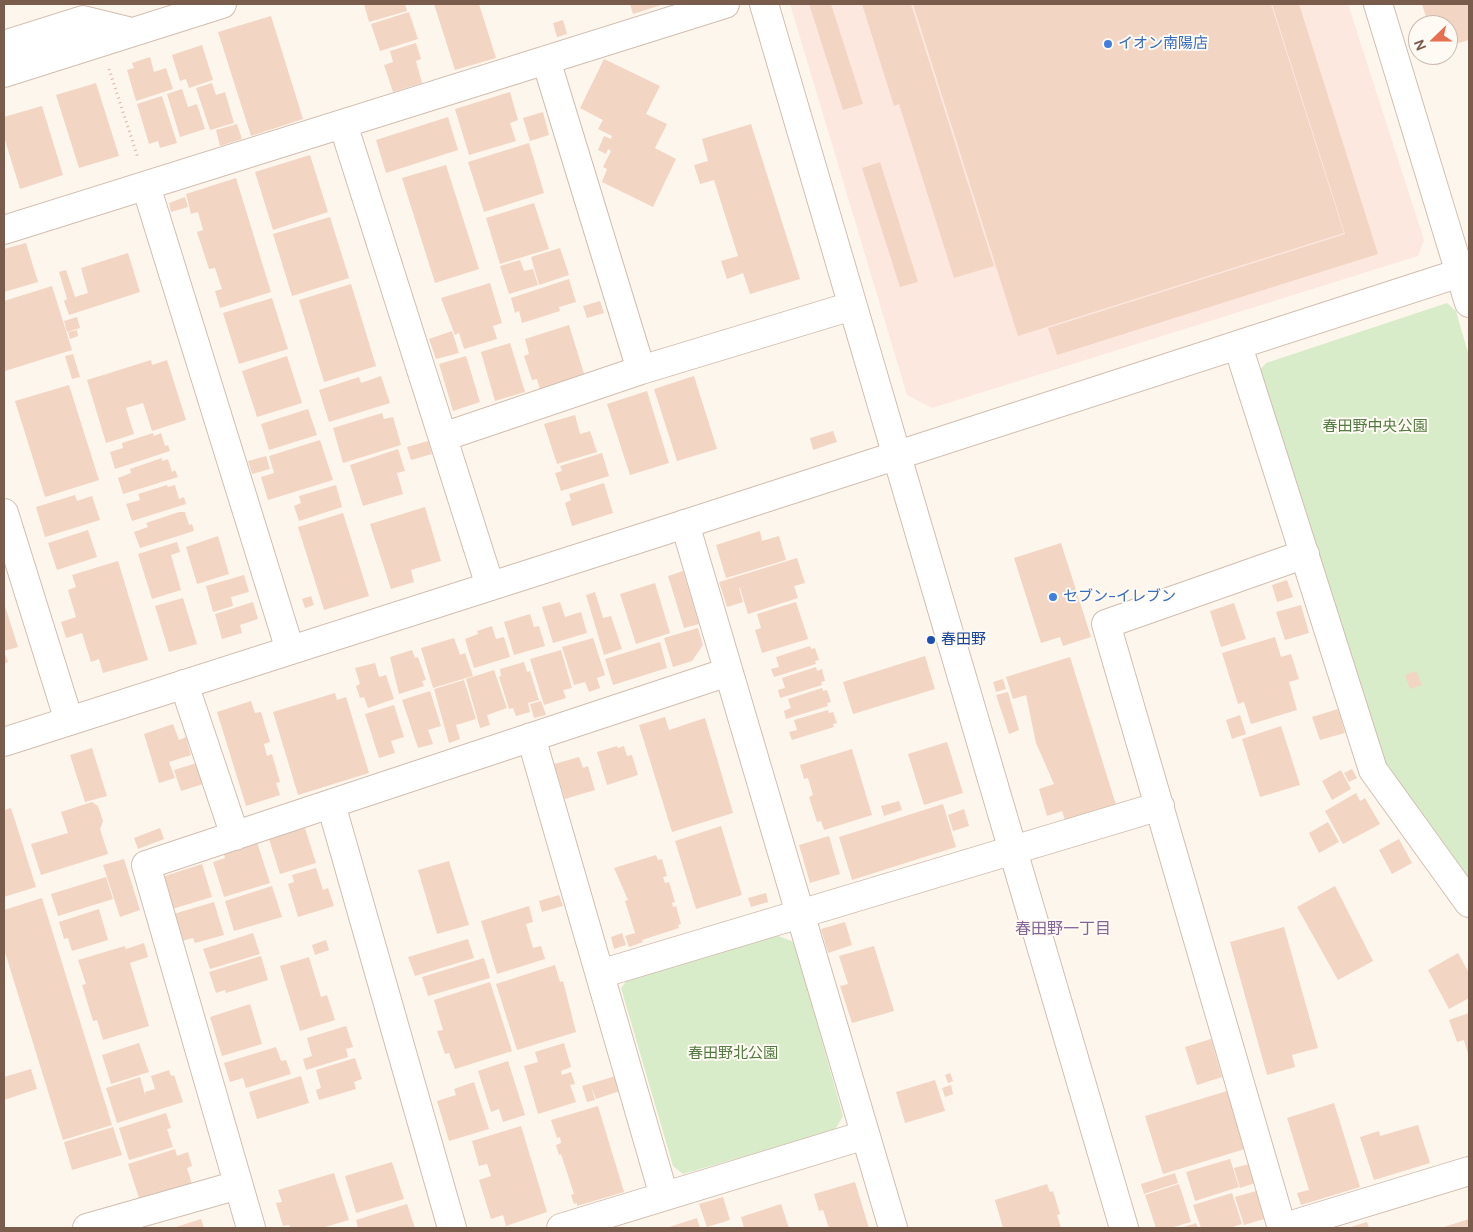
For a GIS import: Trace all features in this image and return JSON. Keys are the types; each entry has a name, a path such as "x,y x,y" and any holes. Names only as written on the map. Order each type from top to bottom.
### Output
{"street":[{"path":"4,73 222,4"},
{"path":"4,230 725,4"},
{"path":"764,4 1124,1228"},
{"path":"1378,4 1465,272 1469,303"},
{"path":"4,44 83,20 132,32"},
{"path":"546,60 641,370"},
{"path":"343,124 490,586"},
{"path":"146,186 290,650"},
{"path":"4,742 1465,272"},
{"path":"443,437 641,370 852,306"},
{"path":"1238,346 1374,770 1469,903"},
{"path":"5,524 69,721"},
{"path":"685,524 892,1228"},
{"path":"1305,554 1106,624 1282,1228 1469,1172"},
{"path":"251,1228 146,865 728,672"},
{"path":"184,684 235,836"},
{"path":"531,737 664,1196"},
{"path":"331,804 452,1228"},
{"path":"600,974 1160,806"},
{"path":"561,1228 864,1135"},
{"path":"87,1228 238,1185"}],"path":[{"path":"101,42 146,186"}],"shaded area":[{"path":"790,4 1348,4 1424,240 1418,256 932,408 907,395"}],"green space":[{"name":"春田野中央公園","path":"1447,303 1456,311 1469,356 1469,879 1380,756 1258,372 1266,363"},
{"name":"春田野北公園","path":"776,935 794,942 843,1116 835,1130 683,1174 673,1166 621,988 630,976"}],"building":[{"path":"364,4 405,4 407,11 369,22"},
{"path":"434,4 479,4 496,58 455,70"},
{"path":"630,4 664,4 633,14"},
{"path":"809,4 831,4 863,104 843,110"},
{"path":"862,4 911,4 994,266 954,278 899,104 894,106"},
{"path":"913,4 1271,4 1344,233 1018,336"},
{"path":"1272,4 1299,4 1378,254 1057,355 1048,328 1345,234"},
{"path":"1422,4 1469,4 1469,40 1458,43 1458,15 1425,15"},
{"path":"409,12 418,39 380,51 371,24"},
{"path":"271,16 303,119 251,136 218,32"},
{"path":"563,20 567,34 557,37 553,23"},
{"path":"416,43 421,59 416,61 422,83 393,92 384,65 393,62 390,51"},
{"path":"202,45 213,80 189,88 186,79 180,81 172,55"},
{"path":"150,57 154,72 166,68 173,89 136,101 127,70 134,68 132,63"},
{"path":"604,59 660,86 646,114 667,124 655,148 676,159 653,207 602,182 607,169 603,167 611,151 608,149 606,154 598,150 604,136 611,139 612,136 598,129 603,120 580,108"},
{"path":"96,83 119,156 79,168 56,95"},
{"path":"212,83 216,95 225,92 234,123 210,130 196,88"},
{"path":"182,89 188,107 197,104 205,129 180,137 167,94"},
{"path":"510,92 518,120 510,123 516,141 469,155 455,109"},
{"path":"162,96 177,143 160,148 158,141 149,144 137,104"},
{"path":"42,106 63,175 20,189 4,137 4,117"},
{"path":"543,112 549,135 530,141 523,118"},
{"path":"448,117 458,150 386,173 376,140"},
{"path":"237,124 242,139 220,146 216,130"},
{"path":"751,124 800,279 750,294 743,273 727,279 721,261 738,256 714,180 700,184 694,165 708,161 702,139"},
{"path":"529,143 544,193 484,212 468,162"},
{"path":"310,155 328,212 273,230 255,172"},
{"path":"880,162 918,282 900,287 862,168"},
{"path":"446,165 479,269 435,283 402,178"},
{"path":"236,178 271,292 220,308 215,291 222,289 215,268 209,269 197,232 203,230 198,212 191,214 186,194"},
{"path":"185,197 188,207 171,212 169,203"},
{"path":"534,203 549,249 500,264 486,218"},
{"path":"330,217 349,278 292,296 273,234"},
{"path":"26,243 38,282 4,292 4,249"},
{"path":"560,248 569,275 539,285 531,257"},
{"path":"128,253 140,292 69,315 64,301 67,299 59,272 66,270 75,297 88,293 81,268"},
{"path":"520,260 524,271 533,269 538,285 509,294 500,266"},
{"path":"569,279 576,302 559,307 560,311 522,323 519,311 515,313 511,298"},
{"path":"490,283 502,323 493,326 497,339 464,349 459,333 455,335 441,298"},
{"path":"351,284 376,366 324,382 299,300"},
{"path":"52,286 72,350 5,371 4,301"},
{"path":"272,298 288,349 239,364 223,313"},
{"path":"600,301 604,313 587,318 583,306"},
{"path":"77,317 80,328 67,332 64,321"},
{"path":"569,325 585,377 540,390 537,379 532,380 524,356 529,354 525,339"},
{"path":"77,330 78,336 70,339 68,332"},
{"path":"452,331 459,353 436,359 429,339"},
{"path":"510,343 525,392 495,401 481,352"},
{"path":"73,354 80,377 72,379 65,356"},
{"path":"287,356 302,403 257,417 242,371"},
{"path":"466,356 480,402 453,411 439,364"},
{"path":"151,360 152,365 167,360 186,420 152,431 143,403 126,408 134,434 106,443 87,380"},
{"path":"381,376 390,403 329,422 319,390 359,377 361,383"},
{"path":"694,376 717,449 677,461 654,389"},
{"path":"69,385 99,480 45,497 15,401"},
{"path":"647,391 669,463 630,475 607,404"},
{"path":"308,409 317,435 269,450 261,424"},
{"path":"382,413 384,419 393,417 401,445 343,463 333,428"},
{"path":"575,415 580,434 590,431 597,452 557,464 544,424"},
{"path":"833,431 837,442 813,450 810,438"},
{"path":"153,433 154,436 161,433 165,446 168,445 170,451 115,469 110,452 123,448 122,443"},
{"path":"320,440 333,480 268,500 261,477 274,473 269,456"},
{"path":"428,441 432,454 411,460 407,447"},
{"path":"398,449 405,471 397,473 403,494 363,506 350,465"},
{"path":"602,453 609,476 561,491 555,473 562,471 560,466"},
{"path":"266,456 270,469 252,474 248,461"},
{"path":"162,458 162,461 168,459 172,472 175,470 178,477 123,494 118,478 131,473 130,469"},
{"path":"604,483 613,513 572,526 565,503 571,500 569,494"},
{"path":"167,485 168,487 175,485 179,499 184,497 186,504 132,521 126,504 140,500 138,494"},
{"path":"336,485 342,507 299,521 294,506 301,503 299,496"},
{"path":"75,495 77,501 92,496 100,520 45,537 36,507"},
{"path":"425,507 441,561 411,570 414,582 391,589 370,524"},
{"path":"179,512 185,512 189,525 192,524 194,531 140,548 134,532 148,527 146,523"},
{"path":"343,513 369,596 324,610 298,527"},
{"path":"88,530 97,557 57,570 48,543"},
{"path":"760,531 762,541 779,536 786,560 726,578 716,545"},
{"path":"218,536 229,574 197,584 186,547"},
{"path":"177,542 180,552 171,555 181,590 152,599 138,554"},
{"name":"セブン-イレブン","path":"1061,543 1091,637 1063,646 1060,637 1041,643 1014,558"},
{"path":"797,558 805,583 794,586 798,598 748,614 740,588 744,586 739,588 743,602 727,607 719,582"},
{"path":"118,561 148,660 103,673 99,659 91,662 82,633 66,638 61,622 76,617 68,590 76,587 72,575"},
{"path":"683,571 699,624 684,628 668,576"},
{"path":"244,575 249,592 231,597 233,606 213,612 206,586"},
{"path":"1287,580 1293,597 1277,602 1272,585"},
{"path":"655,583 670,633 636,644 620,594"},
{"path":"595,592 603,618 611,616 622,649 604,655 586,595"},
{"path":"311,596 314,605 305,608 302,599"},
{"path":"183,598 197,644 169,652 155,606"},
{"path":"253,602 258,619 240,625 242,633 222,639 215,614"},
{"path":"560,602 565,617 581,612 587,633 553,643 542,607"},
{"path":"796,602 808,639 762,653 755,630 761,628 757,614"},
{"path":"4,603 18,647 4,651"},
{"path":"1234,603 1246,639 1221,647 1210,611"},
{"path":"1301,605 1309,633 1285,640 1276,612"},
{"path":"530,614 534,627 539,626 545,646 514,655 504,622"},
{"path":"492,626 496,639 504,637 510,657 474,668 465,639 478,634 477,631"},
{"path":"698,628 703,645 692,661 673,667 664,638"},
{"path":"1275,637 1281,657 1291,654 1299,679 1289,682 1297,710 1251,724 1244,702 1238,704 1222,653"},
{"path":"454,638 460,655 465,653 473,676 433,688 421,648"},
{"path":"593,638 605,675 597,678 600,688 589,692 585,682 574,685 562,647"},
{"path":"660,642 667,668 613,685 605,659"},
{"path":"810,646 811,649 815,648 819,660 815,661 816,664 774,677 771,669 779,667 776,657"},
{"path":"412,650 415,658 418,657 426,680 422,681 424,686 399,694 390,657"},
{"path":"561,650 572,688 563,690 566,698 544,705 530,659"},
{"path":"4,651 8,662 4,664"},
{"path":"925,656 935,689 853,714 843,682"},
{"path":"1070,657 1116,805 1065,820 1062,811 1047,816 1039,789 1054,784 1036,743 1026,695 1013,699 1006,677"},
{"path":"524,662 527,672 530,671 539,700 528,703 530,712 516,716 513,708 509,709 499,677 501,676 500,669"},
{"path":"375,663 379,677 386,675 394,699 368,708 364,697 360,698 356,686 360,684 355,668"},
{"path":"816,667 817,671 822,669 825,681 821,682 822,685 780,698 778,690 785,688 782,678"},
{"path":"494,670 507,708 487,715 490,725 480,728 466,679"},
{"path":"1416,671 1422,685 1410,689 1405,675"},
{"path":"1003,679 1006,689 996,692 993,682"},
{"path":"464,680 476,719 456,725 460,739 449,743 434,689"},
{"path":"822,688 823,691 827,690 831,702 827,703 828,706 786,719 784,711 791,708 788,699"},
{"path":"430,691 441,726 428,730 433,744 418,748 402,700"},
{"path":"1008,692 1019,730 1009,734 996,695"},
{"path":"335,693 337,700 346,697 369,773 298,795 273,712"},
{"path":"251,701 255,713 261,712 270,742 264,744 267,756 272,754 280,782 276,783 280,795 246,806 217,712"},
{"path":"541,701 546,715 534,718 530,704"},
{"path":"394,705 404,737 391,741 395,753 379,758 365,714"},
{"path":"1338,709 1345,733 1320,740 1312,717"},
{"path":"828,710 829,713 833,712 837,723 833,724 834,727 792,740 789,732 797,730 794,720"},
{"path":"1240,715 1246,734 1232,739 1226,720"},
{"path":"665,717 669,730 705,718 733,813 672,832 639,725"},
{"path":"173,724 179,740 186,737 191,755 169,762 175,778 159,783 144,734"},
{"path":"1281,726 1300,785 1260,797 1242,739"},
{"path":"947,742 963,793 924,805 908,754"},
{"path":"617,746 618,748 624,746 627,756 632,755 638,775 607,785 597,752"},
{"path":"92,748 107,796 85,802 70,755"},
{"path":"852,749 872,815 824,830 821,821 817,822 809,797 813,795 808,778 804,779 800,765"},
{"path":"579,757 583,768 588,766 595,790 565,799 554,764"},
{"path":"197,763 203,784 181,791 174,770"},
{"path":"1352,769 1357,778 1349,782 1344,773"},
{"path":"1341,770 1351,789 1332,800 1322,781"},
{"path":"1356,793 1360,801 1365,798 1380,824 1343,844 1325,811"},
{"path":"899,801 902,810 884,816 881,806"},
{"path":"92,802 98,806 103,821 100,829 108,854 41,875 31,844 68,833 61,812"},
{"path":"943,804 956,847 852,880 839,837"},
{"path":"11,808 36,887 4,897 4,810"},
{"path":"964,809 969,826 953,831 948,815"},
{"path":"1328,822 1339,842 1319,853 1309,833"},
{"path":"721,826 742,895 696,909 675,841"},
{"path":"160,828 164,839 138,849 134,838"},
{"path":"305,828 316,863 280,874 269,839"},
{"path":"829,836 840,874 810,883 799,845"},
{"path":"1399,839 1412,863 1392,874 1379,850"},
{"path":"257,842 270,883 224,897 213,862 225,858 223,852"},
{"path":"656,855 658,860 662,859 667,876 663,877 665,883 669,882 675,902 672,903 673,907 676,906 681,924 678,925 679,928 642,940 643,942 629,947 625,936 635,933 625,901 628,900 614,868"},
{"path":"124,859 140,910 120,917 103,865"},
{"path":"449,861 469,925 437,934 418,870"},
{"path":"202,864 212,897 172,909 162,877"},
{"path":"316,868 323,890 328,888 334,906 298,917 288,884 294,882 292,875"},
{"path":"106,877 113,899 58,916 51,894"},
{"path":"272,886 282,917 234,931 225,901"},
{"path":"1335,886 1373,961 1338,980 1297,907"},
{"path":"766,893 768,902 751,907 748,898"},
{"path":"559,895 563,906 542,912 539,901"},
{"path":"42,898 112,1125 63,1140 4,949 4,910"},
{"path":"214,902 224,935 195,943 193,938 178,942 170,915"},
{"path":"529,906 533,922 526,924 533,948 541,946 545,959 497,974 481,921"},
{"path":"99,909 108,940 72,951 68,938 64,939 59,922"},
{"path":"845,922 852,945 828,953 821,929"},
{"path":"1284,927 1318,1048 1292,1055 1295,1067 1267,1075 1230,942"},
{"path":"253,933 260,954 210,969 203,949"},
{"path":"622,933 626,945 614,949 611,937"},
{"path":"468,939 474,958 415,976 408,957"},
{"path":"326,940 329,950 315,955 312,945"},
{"path":"144,943 148,957 130,963 149,1026 103,1040 97,1020 93,1021 82,985 86,984 78,960 125,946 127,954 126,949"},
{"path":"874,946 894,1011 852,1023 840,986 848,984 839,956"},
{"path":"1458,953 1469,973 1469,998 1449,1009 1428,970"},
{"path":"261,956 268,980 226,993 225,990 216,993 209,972"},
{"path":"309,957 321,997 327,995 335,1020 300,1031 280,966"},
{"path":"484,958 490,978 428,996 422,977"},
{"path":"555,965 560,982 563,981 576,1032 517,1050 496,984"},
{"path":"490,982 512,1051 455,1069 449,1053 445,1054 437,1031 443,1030 434,1000"},
{"path":"250,1004 262,1044 222,1056 210,1017"},
{"path":"1469,1013 1469,1057 1464,1040 1457,1042 1449,1020"},
{"path":"346,1026 353,1047 346,1049 348,1057 306,1070 303,1059 312,1056 307,1038"},
{"path":"1211,1039 1222,1077 1197,1085 1185,1047"},
{"path":"139,1043 149,1072 111,1084 102,1055"},
{"path":"564,1043 571,1067 561,1071 562,1075 571,1072 575,1084 570,1085 576,1102 538,1114 524,1066 538,1062 535,1052"},
{"path":"276,1047 281,1061 286,1060 291,1074 246,1088 243,1078 230,1082 224,1063"},
{"path":"355,1058 362,1079 354,1082 356,1089 319,1100 316,1090 321,1088 316,1070"},
{"path":"508,1061 525,1115 503,1122 499,1109 491,1112 478,1071"},
{"path":"31,1069 37,1089 4,1100 4,1077"},
{"path":"169,1070 171,1076 174,1075 183,1102 117,1123 106,1088 140,1077 146,1098 145,1092 155,1089 151,1076"},
{"path":"950,1073 953,1081 948,1083 945,1075"},
{"path":"301,1076 309,1103 257,1119 249,1092"},
{"path":"616,1076 620,1091 596,1099 591,1086 595,1100 587,1102 582,1086"},
{"path":"935,1080 945,1111 905,1123 896,1092"},
{"path":"474,1082 489,1129 449,1141 437,1101 456,1095 454,1089"},
{"path":"951,1085 953,1094 945,1097 942,1088"},
{"path":"1227,1091 1245,1149 1163,1174 1145,1116"},
{"path":"1334,1103 1360,1187 1301,1205 1297,1193 1309,1190 1287,1118"},
{"path":"598,1106 624,1192 577,1206 577,1203 574,1204 571,1195 574,1194 561,1154 559,1155 556,1145 561,1143 560,1137 557,1138 551,1120"},
{"path":"166,1113 171,1128 167,1129 173,1147 129,1160 119,1128"},
{"path":"1418,1125 1430,1163 1374,1180 1360,1137 1379,1131 1380,1136"},
{"path":"521,1126 547,1212 506,1226 503,1215 491,1219 479,1180 491,1176 487,1164 479,1166 472,1141"},
{"path":"113,1127 122,1155 72,1170 64,1142"},
{"path":"175,1149 177,1156 188,1152 192,1166 187,1168 193,1187 141,1204 128,1164"},
{"path":"1230,1159 1239,1187 1195,1201 1186,1172"},
{"path":"392,1162 404,1199 356,1213 345,1176"},
{"path":"1249,1164 1255,1183 1240,1188 1234,1168"},
{"path":"334,1173 349,1220 322,1228 290,1228 289,1225 283,1226 276,1203 282,1202 278,1190"},
{"path":"1175,1173 1178,1183 1144,1194 1141,1184"},
{"path":"855,1182 869,1228 829,1228 823,1210 819,1211 814,1194"},
{"path":"1047,1184 1050,1192 1053,1191 1060,1214 1057,1215 1061,1228 1003,1228 995,1200"},
{"path":"1179,1184 1191,1222 1170,1228 1156,1228 1145,1195"},
{"path":"1256,1191 1264,1219 1244,1225 1235,1197"},
{"path":"1232,1193 1242,1224 1229,1228 1201,1228 1193,1205"},
{"path":"723,1197 730,1220 707,1227 699,1204"},
{"path":"407,1204 415,1228 358,1228 356,1220"},
{"path":"781,1204 789,1228 744,1228 741,1217"},
{"path":"697,1218 700,1228 666,1228"},
{"path":"201,1219 204,1228 173,1228"},
{"path":"1469,1219 1469,1228 1444,1227"},
{"path":"1367,1222 1369,1228 1348,1228"},
{"path":"1196,1223 1198,1228 1181,1228"}],"place":[{"name":"イオン南陽店","path":"1108,44"},
{"name":"セブン-イレブン","path":"1053,597"},
{"name":"春田野","path":"931,640"}],"district":[{"name":"春田野一丁目","path":"1063,930"}]}
